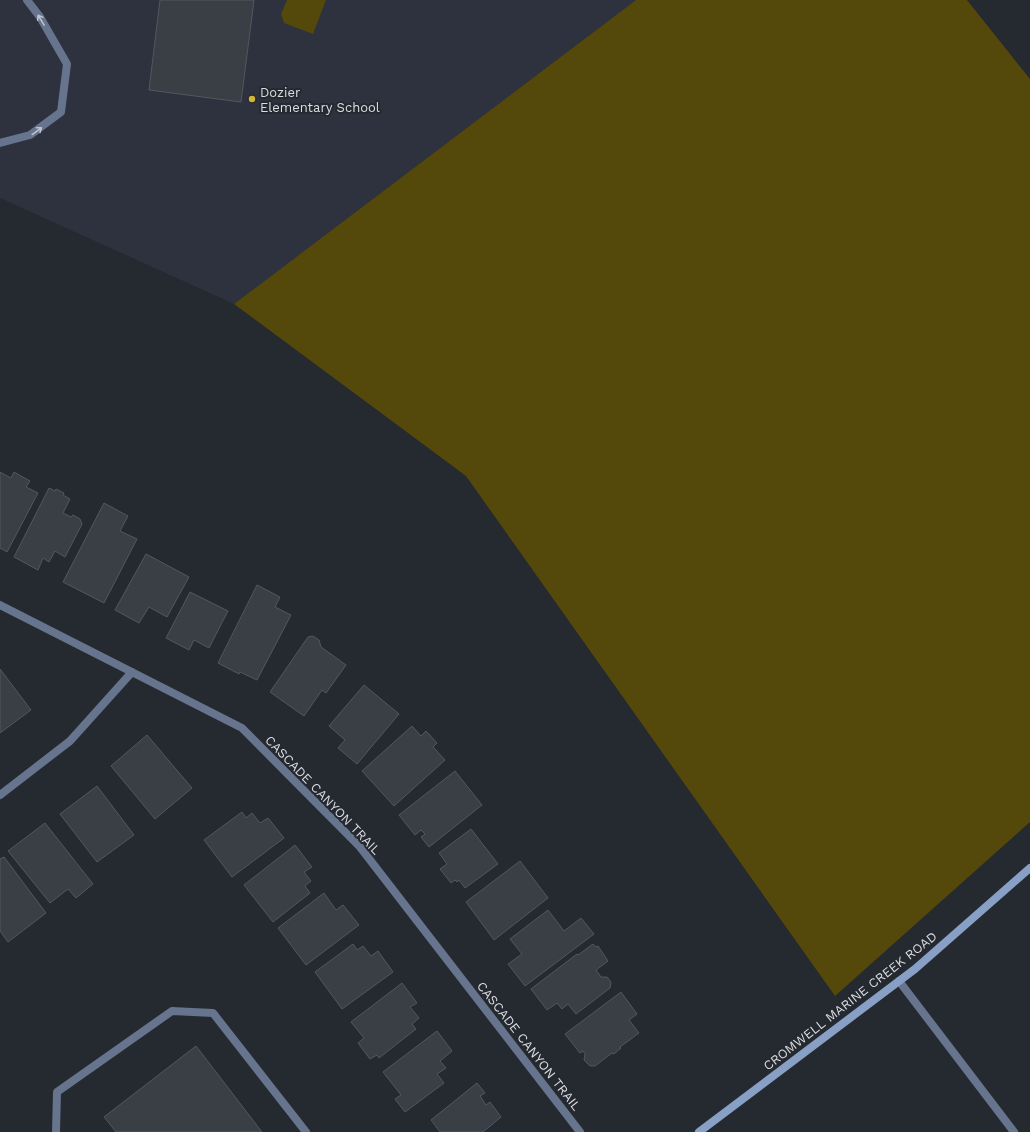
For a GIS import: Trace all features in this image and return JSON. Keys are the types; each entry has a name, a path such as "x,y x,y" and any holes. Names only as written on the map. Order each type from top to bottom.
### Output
{"main road":[{"name":"CROMWELL MARINE CREEK ROAD","path":"699,1132 900,981 1030,868"}],"street":[{"path":"0,143 30,135 61,112 67,64 40,17 27,0"},
{"name":"CASCADE CANYON TRAIL","path":"0,605 242,728 360,847 580,1132"},
{"path":"0,795 70,741 132,672"},
{"path":"900,981 1014,1132"},
{"path":"56,1132 56,1092 172,1011 213,1013 306,1132"}],"shaded area":[{"name":"Dozier Elementary School","path":"0,0 636,0 234,304 0,198"},
{"path":"287,0 326,0 313,34 284,23 281,14"},
{"path":"636,0 967,0 1030,79 1030,822 835,996 466,476 234,304"}],"building":[{"path":"160,0 254,0 241,102 149,90"},
{"path":"0,472 11,478 14,472 30,481 26,487 38,493 7,552 0,548"},
{"path":"49,488 55,491 56,489 64,493 63,495 70,499 63,513 71,517 73,515 80,519 82,524 65,557 55,551 49,562 43,558 38,570 14,557"},
{"path":"104,503 128,516 120,531 137,539 104,603 63,582"},
{"path":"146,554 189,577 167,617 149,607 139,623 115,610"},
{"path":"257,585 280,597 275,607 291,615 257,680 240,672 239,674 218,663"},
{"path":"190,592 228,611 209,648 194,640 189,650 166,638"},
{"path":"313,636 319,640 321,647 346,665 326,693 322,690 304,716 270,692 308,637"},
{"path":"0,669 31,710 0,733"},
{"path":"364,685 399,714 357,764 338,748 345,740 329,726"},
{"path":"412,726 421,736 426,731 437,743 433,747 445,760 394,806 362,771"},
{"path":"147,735 192,788 155,819 111,766"},
{"path":"455,771 482,805 429,847 421,837 425,834 421,830 415,835 399,815"},
{"path":"97,786 134,835 97,862 60,814"},
{"path":"242,812 246,818 252,813 260,823 268,818 284,838 232,877 204,840"},
{"path":"45,823 93,884 76,898 68,889 50,903 8,851"},
{"path":"471,829 498,864 465,888 459,880 457,882 455,880 451,883 440,869 447,864 439,853"},
{"path":"295,845 312,867 304,872 311,881 305,886 310,893 273,922 244,885"},
{"path":"4,857 46,913 8,942 0,931 0,859"},
{"path":"520,861 548,898 494,940 466,902"},
{"path":"324,893 336,910 343,905 359,925 306,965 278,928"},
{"path":"548,910 564,931 581,918 594,934 525,986 508,964 522,954 510,939"},
{"path":"353,944 357,950 363,946 371,956 378,951 393,972 342,1009 315,972"},
{"path":"593,944 596,947 598,946 608,961 596,970 601,977 607,977 611,982 610,988 576,1014 568,1004 562,1009 557,1003 547,1010 531,989 577,954 578,955"},
{"path":"402,983 417,1003 410,1007 419,1018 412,1024 416,1029 379,1058 377,1055 370,1059 358,1043 364,1038 351,1022"},
{"path":"621,992 637,1014 629,1020 639,1033 620,1047 621,1048 614,1054 612,1053 595,1066 590,1066 584,1060 585,1054 583,1051 580,1053 565,1034"},
{"path":"437,1031 452,1051 440,1061 446,1068 437,1074 444,1083 405,1112 395,1099 401,1095 383,1072"},
{"path":"196,1046 262,1132 116,1132 104,1117"},
{"path":"477,1083 485,1093 480,1096 486,1105 490,1102 501,1117 483,1132 440,1132 431,1120"}],"place":[{"name":"Dozier Elementary School","path":"252,99"}]}
